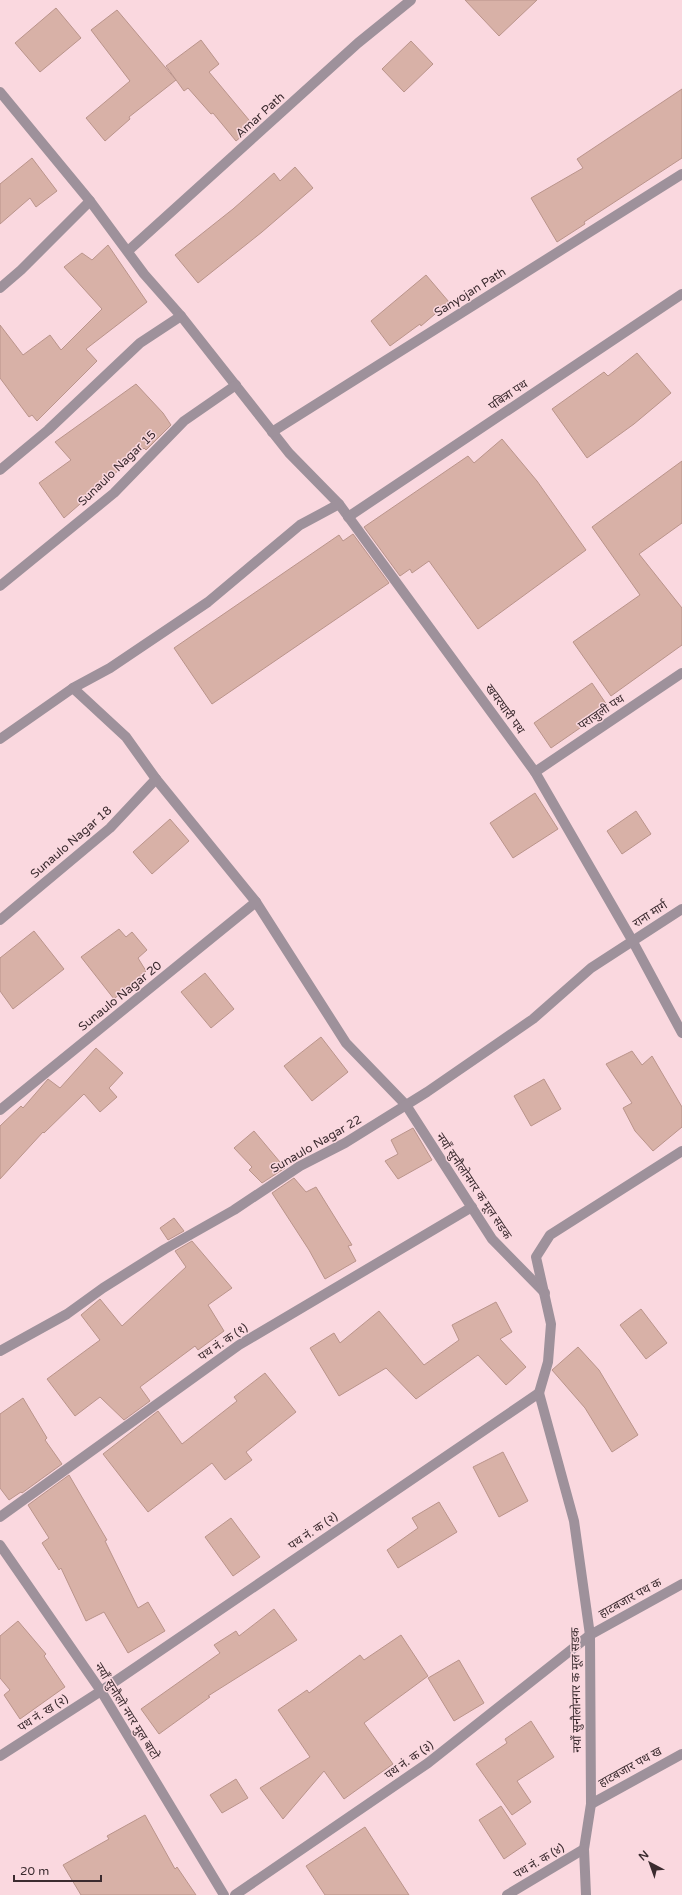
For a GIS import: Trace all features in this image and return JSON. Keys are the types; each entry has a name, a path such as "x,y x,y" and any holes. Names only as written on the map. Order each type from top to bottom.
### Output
{"street":[{"name":"Amar Path","path":"128,251 358,43 411,0"},
{"name":"खयरघारी पथ","path":"0,92 90,201 144,274 181,316 289,454 339,504 535,772 632,940 682,1033"},
{"name":"Sanyojan Path","path":"272,432 682,174"},
{"path":"0,288 21,270 90,201"},
{"name":"पबित्रा पथ","path":"348,517 682,294"},
{"path":"0,470 48,430 140,343 181,316"},
{"name":"Sunaulo Nagar 15","path":"0,586 114,493 184,421 236,385"},
{"path":"0,739 73,688 110,668 208,602 300,525 339,504"},
{"name":"पराजुली पथ","path":"535,772 682,673"},
{"name":"नयाँ सुनौलोनगर क मूल सडक","path":"73,688 126,737 156,779 256,902 346,1043 406,1105 492,1239 545,1293"},
{"name":"Sunaulo Nagar 18","path":"0,920 110,828 156,779"},
{"name":"Sunaulo Nagar 20","path":"0,1110 256,902"},
{"name":"राना मार्ग","path":"632,940 682,908"},
{"name":"Sunaulo Nagar 22","path":"0,1351 68,1314 103,1288 140,1264 234,1210 300,1166 345,1143 427,1092 533,1019 591,968 632,940"},
{"path":"539,1393 548,1362 551,1324 536,1257 550,1235 682,1151"},
{"name":"पथ नं. क (१)","path":"0,1517 239,1345 472,1207"},
{"name":"नयाँ सुनौलोनगर क मूल सडक","path":"539,1393 574,1521 590,1635 591,1804 584,1849 586,1895"},
{"name":"पथ नं. क (२)","path":"101,1691 539,1393"},
{"name":"नयाँ सुनौलो नगर मुल बाटो","path":"1,1549 101,1691 224,1895"},
{"name":"हाटबजार पथ क","path":"590,1635 682,1584"},
{"name":"पथ नं. क (३)","path":"235,1895 428,1763 590,1635"},
{"name":"पथ नं. ख (२)","path":"0,1756 101,1691"},
{"name":"हाटबजार पथ ख","path":"591,1804 682,1754"},
{"name":"पथ नं. क (४)","path":"507,1895 584,1849"}],"building":[{"path":"465,0 537,0 499,36"},
{"path":"56,8 81,38 40,72 15,43"},
{"path":"117,10 176,80 129,117 130,119 105,141 86,118 130,81 91,30"},
{"path":"201,40 219,64 209,72 254,126 236,141 213,113 211,114 188,88 184,91 166,66"},
{"path":"411,41 433,64 404,92 382,69"},
{"path":"682,89 682,158 584,222 585,224 557,242 531,198 583,168 577,159"},
{"path":"32,158 57,191 36,207 30,198 0,224 0,184"},
{"path":"295,167 313,188 262,232 198,283 175,255 233,209 274,173 280,181"},
{"path":"108,245 147,302 86,349 97,361 37,421 32,415 29,417 0,378 0,325 23,355 50,335 61,350 102,309 64,267 82,253 92,260"},
{"path":"426,275 449,302 421,326 420,324 390,346 371,321"},
{"path":"637,353 671,393 634,424 587,458 552,409 604,372 608,376"},
{"path":"136,384 163,413 171,425 146,450 144,448 64,518 39,483 71,460 55,442"},
{"path":"502,439 537,481 586,550 478,629 429,561 412,573 410,569 400,576 364,527 468,456 474,463"},
{"path":"682,461 682,523 639,554 682,608 682,645 611,696 573,642 640,595 592,527"},
{"path":"353,534 389,583 212,704 174,648 339,535 343,541"},
{"path":"592,683 609,708 551,748 534,723"},
{"path":"535,793 558,829 513,858 490,823"},
{"path":"636,811 651,834 622,854 607,831"},
{"path":"170,819 189,841 152,874 133,852"},
{"path":"119,929 126,937 132,932 147,950 138,958 146,971 114,999 81,957"},
{"path":"34,931 64,969 13,1009 0,991 0,958"},
{"path":"205,973 234,1009 211,1028 181,992"},
{"path":"321,1037 348,1072 312,1101 284,1066"},
{"path":"96,1048 123,1073 109,1088 117,1097 100,1112 84,1094 44,1133 43,1132 0,1179 0,1126 21,1106 23,1108 48,1079 60,1088"},
{"path":"632,1051 642,1065 652,1056 682,1107 682,1127 653,1151 635,1131 623,1108 632,1103 606,1064"},
{"path":"544,1079 561,1109 531,1126 514,1096"},
{"path":"413,1128 432,1160 398,1179 385,1161 398,1154 391,1140"},
{"path":"254,1131 285,1168 262,1183 249,1170 252,1167 234,1148"},
{"path":"294,1178 306,1192 316,1187 352,1245 348,1246 356,1261 325,1279 309,1250 272,1193"},
{"path":"174,1218 184,1231 168,1240 160,1228"},
{"path":"192,1241 232,1288 208,1305 224,1331 198,1350 195,1346 140,1387 150,1401 124,1420 100,1397 75,1416 47,1379 100,1340 81,1315 100,1299 122,1326 186,1267 175,1251"},
{"path":"496,1302 512,1332 500,1339 526,1367 506,1385 478,1355 416,1399 386,1368 339,1396 310,1348 334,1333 340,1343 379,1311 424,1365 459,1340 452,1325"},
{"path":"641,1309 667,1343 646,1359 620,1325"},
{"path":"578,1347 599,1370 638,1435 612,1452 585,1408 552,1370"},
{"path":"265,1373 296,1412 246,1452 252,1460 225,1480 212,1463 148,1512 103,1454 158,1411 182,1444 237,1401 234,1397"},
{"path":"23,1398 47,1438 45,1440 62,1464 22,1493 21,1492 9,1500 0,1488 0,1414"},
{"path":"503,1452 528,1501 499,1517 473,1467"},
{"path":"69,1475 107,1540 105,1541 138,1608 148,1602 165,1631 128,1653 104,1612 86,1621 61,1568 59,1570 42,1543 49,1538 28,1505"},
{"path":"439,1502 457,1532 398,1568 387,1550 418,1528 412,1518"},
{"path":"231,1518 260,1557 233,1576 205,1537"},
{"path":"274,1609 297,1640 208,1696 210,1697 159,1734 141,1709 220,1653 214,1645 236,1631 239,1636"},
{"path":"18,1621 46,1654 44,1656 65,1687 20,1719 4,1695 10,1690 0,1678 0,1636"},
{"path":"401,1635 428,1676 364,1723 393,1764 344,1799 324,1771 283,1819 260,1788 310,1757 278,1710 307,1690 309,1693 360,1655 364,1660"},
{"path":"459,1660 484,1703 454,1721 428,1678"},
{"path":"531,1721 554,1757 517,1781 531,1802 512,1815 476,1764 507,1743 505,1739"},
{"path":"236,1779 248,1798 222,1813 210,1795"},
{"path":"501,1806 526,1844 504,1859 479,1820"},
{"path":"145,1815 175,1869 177,1867 196,1895 81,1895 63,1865 109,1839 107,1836"},
{"path":"365,1827 409,1895 325,1895 306,1866"}]}
